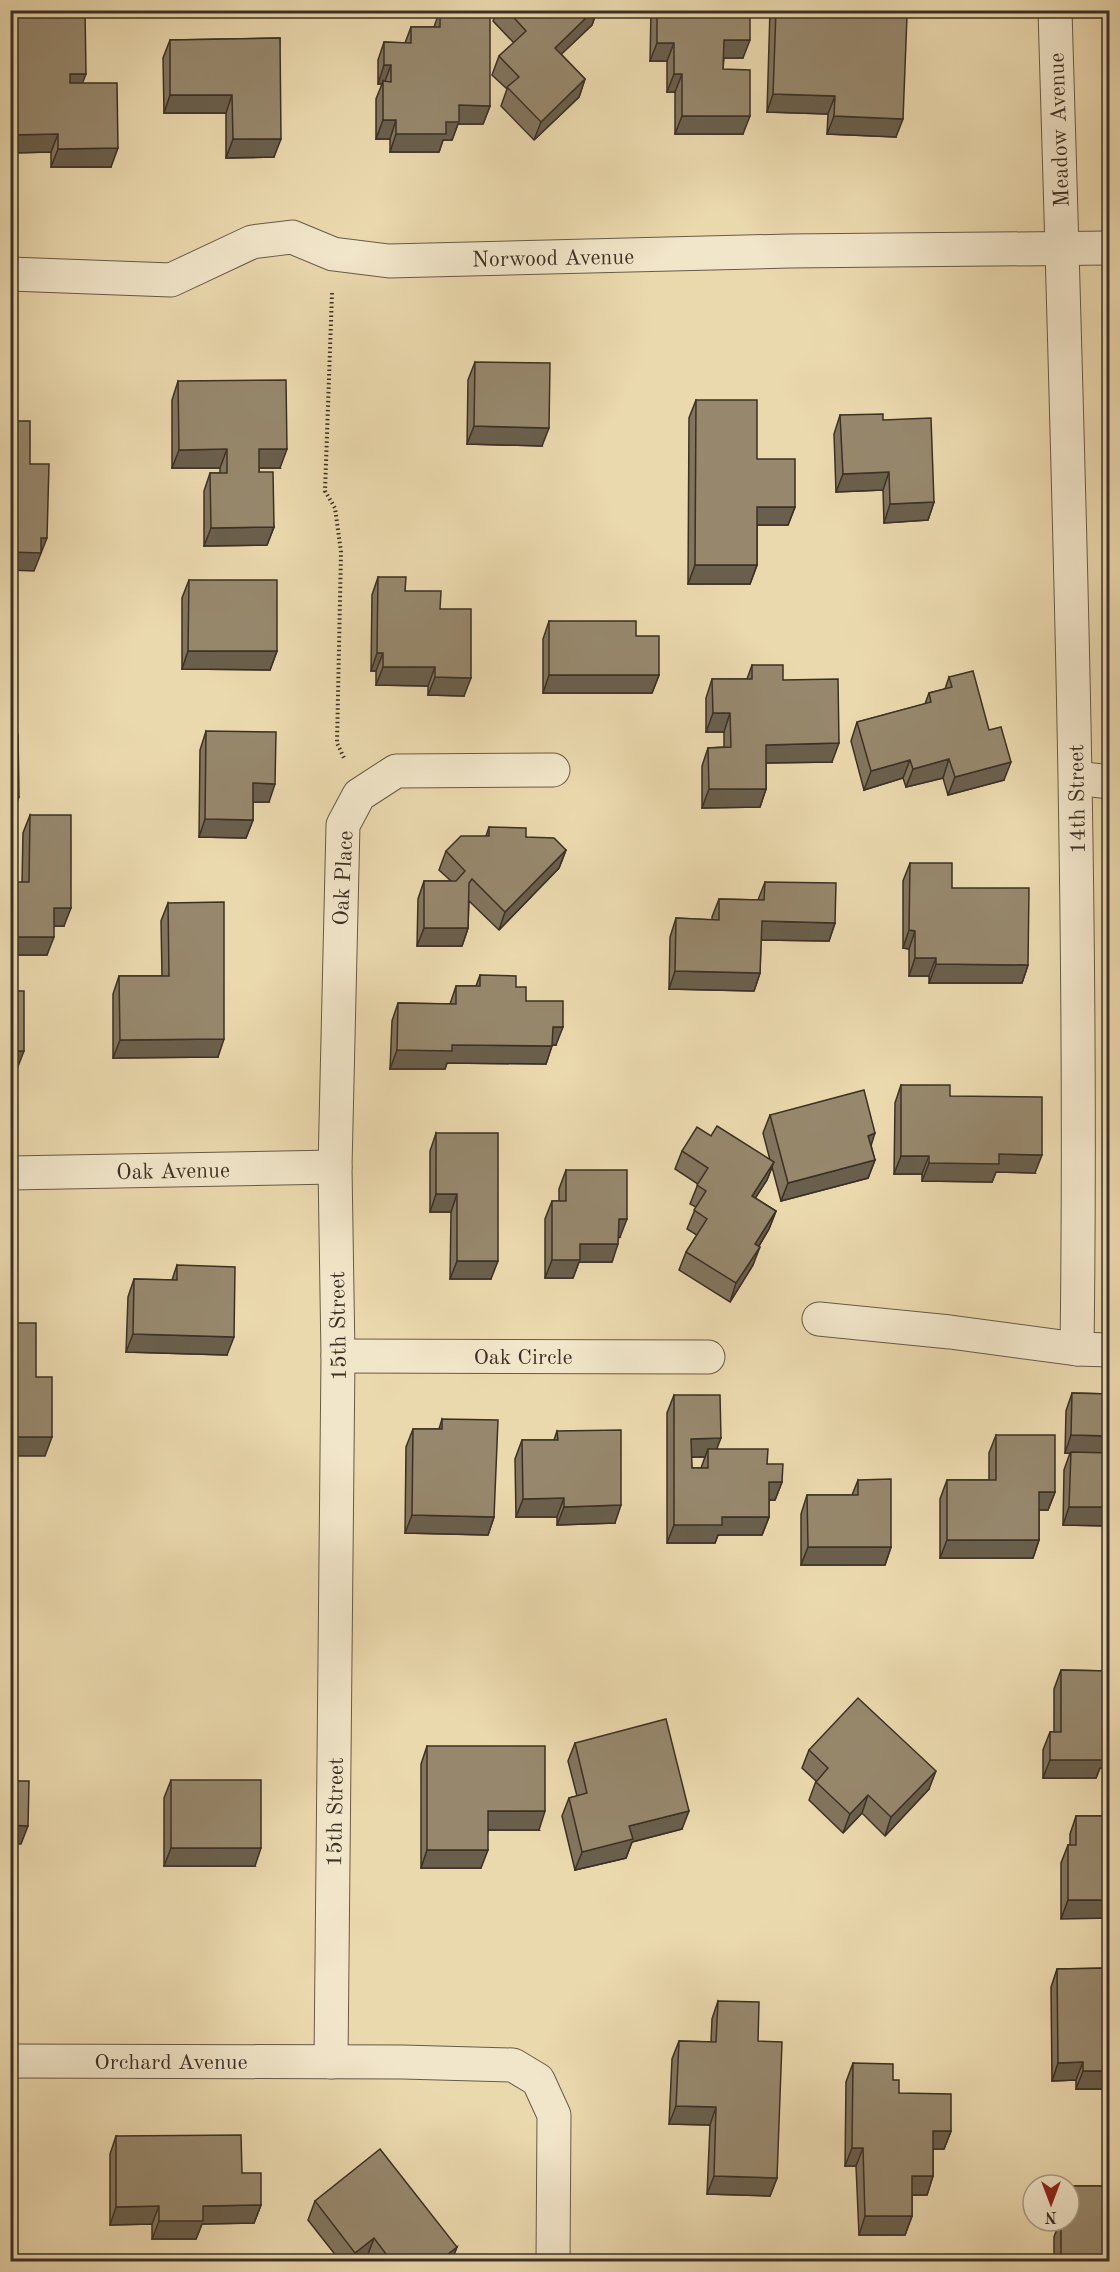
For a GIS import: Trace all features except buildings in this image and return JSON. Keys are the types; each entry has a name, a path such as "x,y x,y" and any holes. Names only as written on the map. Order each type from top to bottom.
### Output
{"street":[{"name":"Meadow Avenue","path":"1055,10 1062,250"},
{"name":"Norwood Avenue","path":"10,274 171,280 252,242 292,237 333,254 389,261 789,251 1110,248"},
{"name":"14th Street","path":"1062,250 1076,778 1079,1204 1077,1349"},
{"name":"Oak Place","path":"335,1167 343,825 359,795 396,771 553,770"},
{"path":"1076,778 1110,782"},
{"name":"Oak Avenue","path":"10,1173 335,1167"},
{"name":"15th Street","path":"331,2062 338,1356 335,1167"},
{"path":"819,1319 950,1332 1077,1349 1110,1350"},
{"name":"Oak Circle","path":"338,1356 708,1357"},
{"name":"Orchard Avenue","path":"10,2061 331,2062"},
{"path":"331,2062 513,2065 538,2080 554,2115 553,2262"}],"path":[{"path":"333,254 326,491 335,507 341,552 337,743 359,795"}]}
